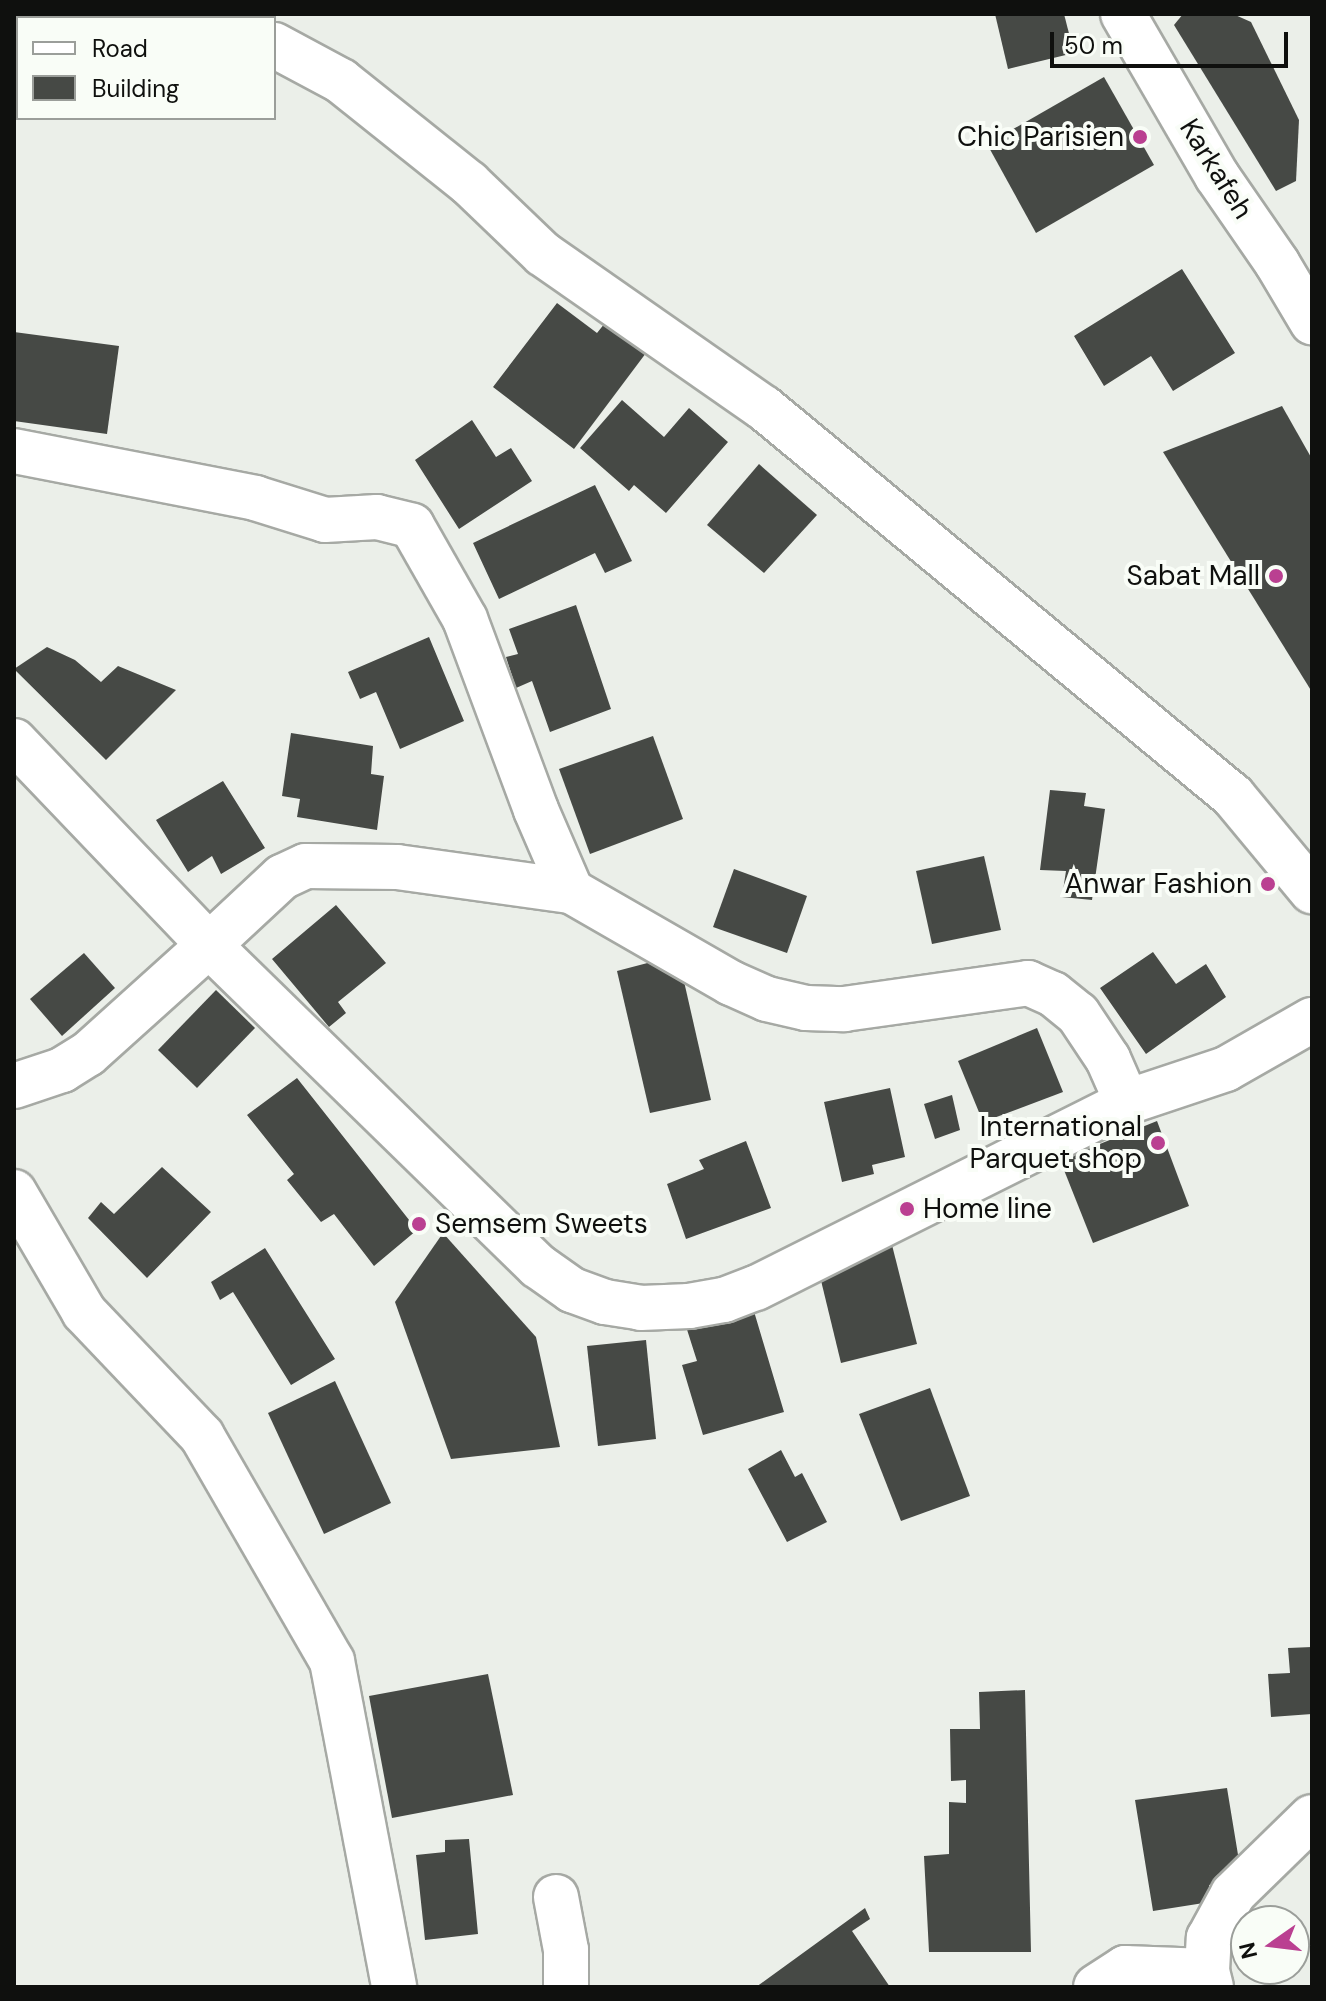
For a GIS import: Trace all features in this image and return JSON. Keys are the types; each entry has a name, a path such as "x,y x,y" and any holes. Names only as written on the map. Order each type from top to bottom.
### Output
{"street":[{"name":"Karkafeh","path":"1123,14 1217,176 1277,263 1312,322"},
{"path":"276,46 341,81 469,183 555,263 764,408 1233,796 1312,891"},
{"path":"14,451 255,498 325,520 377,517 412,526 465,619 536,810 571,891"},
{"path":"14,741 209,945 538,1266 572,1290 605,1302 641,1308 689,1306 724,1300 756,1288 1127,1102 1226,1069 1312,1020"},
{"path":"14,1086 62,1070 88,1054 282,877 306,866 397,867 571,891 731,983 767,999 806,1008 844,1009 1028,983 1053,994 1078,1014 1108,1059 1127,1102"},
{"path":"14,1192 84,1312 202,1436 332,1661 394,1987"},
{"path":"1096,1987 1125,1968 1209,1979 1209,1938 1233,1894 1312,1817"},
{"path":"556,1897 566,1950 566,1987"}],"building":[{"path":"995,14 1064,14 1074,53 1008,69"},
{"path":"1183,14 1233,14 1251,22 1299,120 1296,181 1276,191 1174,25"},
{"path":"1104,77 1154,165 1036,233 987,144"},
{"path":"1182,269 1235,353 1173,391 1151,356 1104,386 1074,336"},
{"path":"557,303 597,333 609,318 649,349 574,449 493,387"},
{"path":"14,332 119,346 107,434 14,421"},
{"path":"622,400 664,437 689,408 728,442 666,513 634,485 629,491 580,448"},
{"name":"Sabat Mall","path":"1282,406 1312,459 1312,692 1163,452"},
{"path":"472,420 496,457 511,448 532,481 459,529 415,460"},
{"path":"759,464 817,515 764,573 707,525"},
{"path":"595,485 632,561 605,573 595,553 499,599 473,543"},
{"path":"576,605 611,709 550,732 532,681 516,688 506,657 518,654 509,629"},
{"path":"429,637 464,721 400,749 376,692 360,699 348,672"},
{"path":"47,647 75,660 101,682 118,666 176,690 106,760 14,669"},
{"path":"291,733 373,746 371,774 384,776 377,830 297,817 300,799 282,796"},
{"path":"653,736 683,819 590,854 559,769"},
{"path":"223,781 265,848 221,874 212,856 188,872 156,820"},
{"path":"1050,790 1086,793 1084,806 1105,809 1092,900 1062,897 1066,871 1040,870"},
{"path":"984,856 1001,930 932,944 916,871"},
{"path":"734,869 807,896 787,953 713,927"},
{"path":"336,905 386,963 338,1002 346,1013 329,1027 272,959"},
{"path":"1153,952 1176,984 1206,964 1226,997 1146,1054 1100,988"},
{"path":"84,953 115,988 62,1036 30,999"},
{"path":"678,955 711,1100 650,1113 617,971"},
{"path":"216,990 255,1028 197,1088 158,1050"},
{"path":"1037,1028 1063,1092 983,1122 958,1061"},
{"path":"297,1078 417,1230 374,1266 334,1214 321,1222 287,1180 294,1174 247,1115"},
{"path":"890,1088 905,1157 872,1165 874,1174 842,1182 824,1102"},
{"path":"952,1095 960,1130 935,1139 924,1104"},
{"path":"1157,1121 1189,1206 1093,1243 1060,1160"},
{"path":"746,1141 771,1208 686,1239 667,1184 704,1169 699,1160"},
{"path":"162,1167 211,1212 147,1278 88,1218 101,1202 114,1214"},
{"path":"443,1233 536,1337 560,1447 451,1459 395,1302"},
{"path":"892,1245 917,1344 841,1363 817,1264"},
{"path":"265,1248 335,1359 291,1385 233,1292 220,1300 211,1282"},
{"path":"750,1298 784,1412 703,1435 682,1365 697,1361 683,1317"},
{"path":"646,1340 656,1439 598,1446 587,1346"},
{"path":"335,1381 391,1503 324,1534 268,1413"},
{"path":"930,1388 970,1496 901,1521 859,1414"},
{"path":"781,1450 795,1477 802,1473 827,1522 787,1542 748,1469"},
{"path":"1312,1647 1312,1714 1271,1717 1268,1674 1290,1673 1288,1648"},
{"path":"488,1674 513,1795 392,1818 369,1696"},
{"path":"1025,1690 1031,1952 929,1952 924,1856 949,1854 949,1802 966,1803 966,1780 951,1781 950,1729 980,1729 979,1692"},
{"path":"1227,1788 1242,1879 1209,1885 1210,1902 1153,1911 1135,1800"},
{"path":"469,1839 478,1934 425,1940 416,1855 445,1852 445,1840"},
{"path":"865,1908 870,1919 852,1931 890,1987 756,1987"}],"place":[{"name":"Chic Parisien","path":"1140,137"},
{"name":"Sabat Mall","path":"1276,576"},
{"name":"Anwar Fashion","path":"1268,884"},
{"name":"International Parquet shop","path":"1158,1143"},
{"name":"Home line","path":"907,1209"},
{"name":"Semsem Sweets","path":"419,1224"}]}
